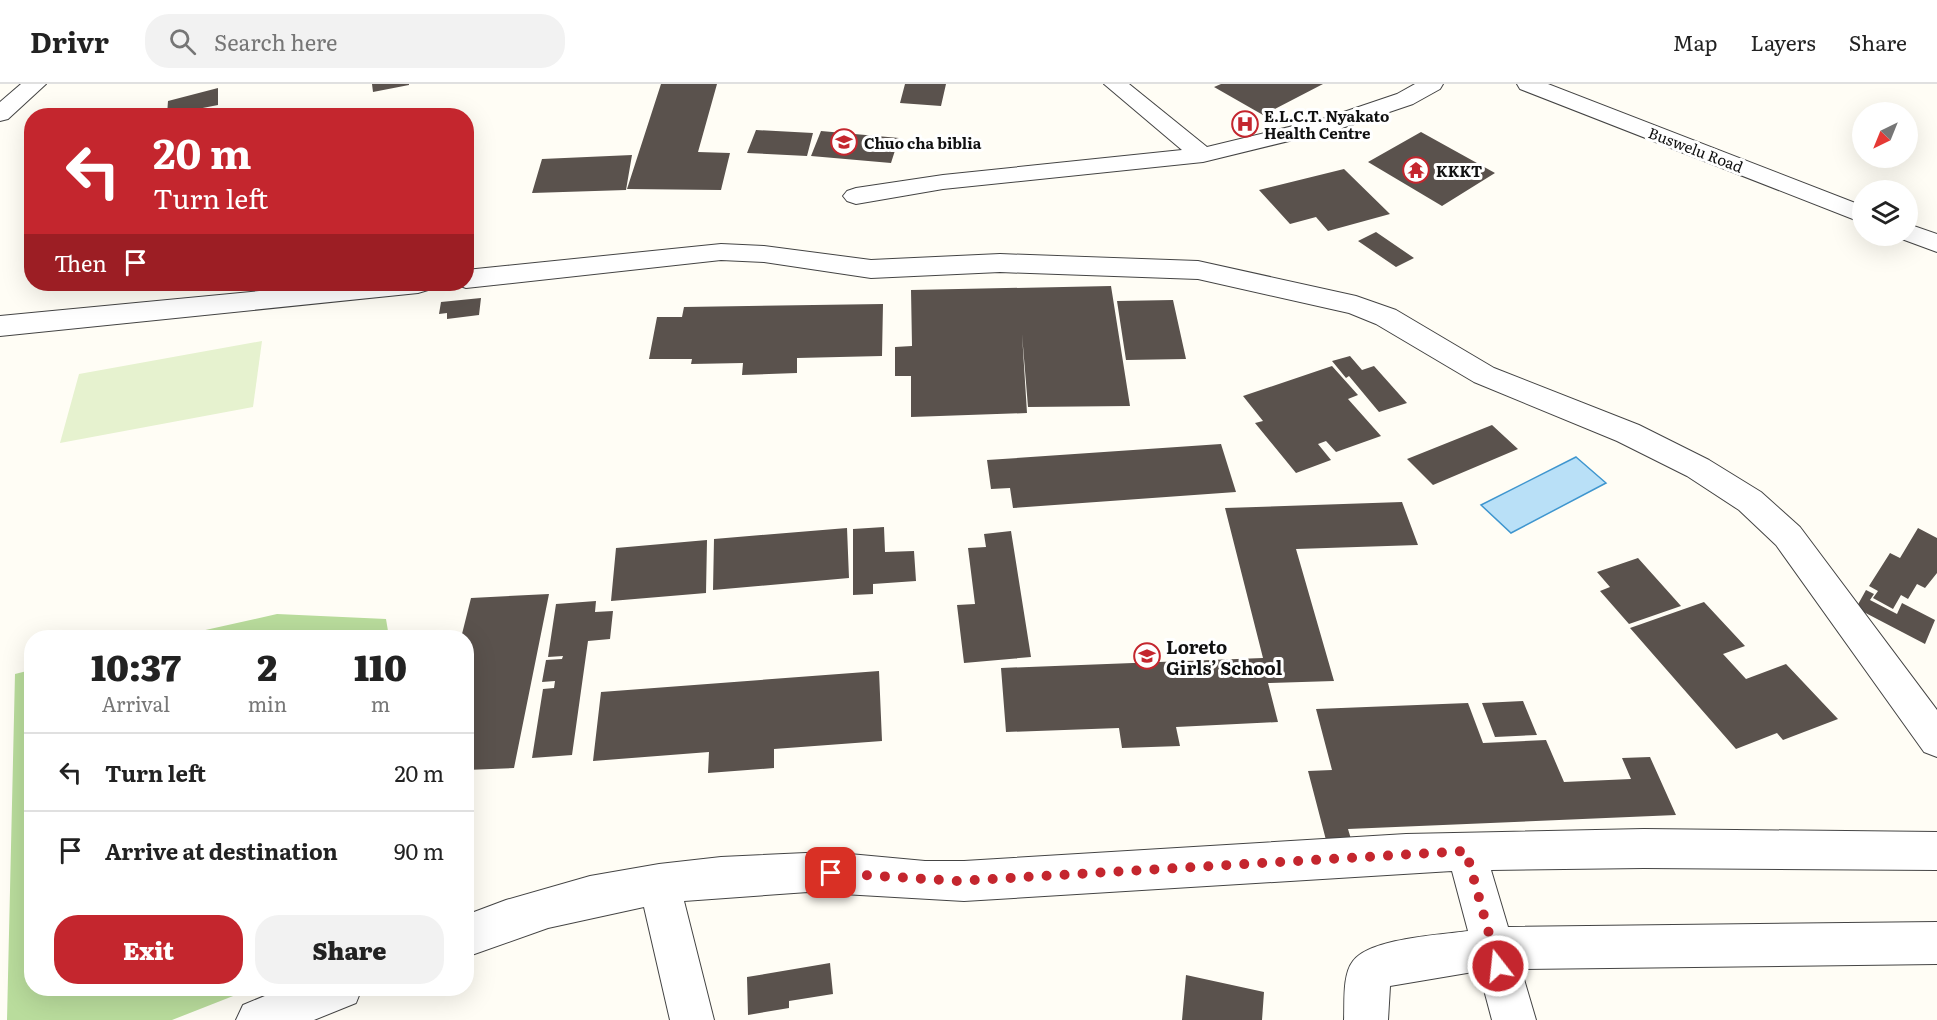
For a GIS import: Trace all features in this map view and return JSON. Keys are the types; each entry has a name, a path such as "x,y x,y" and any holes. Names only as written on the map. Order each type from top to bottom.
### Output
{"street":[{"path":"0,114 35,84"},
{"path":"1115,84 1203,155"},
{"path":"856,196 943,182 1203,155 1334,123 1405,99 1432,84"},
{"name":"Buswelu Road","path":"1528,84 1852,211"},
{"path":"1918,236 1937,244"},
{"path":"474,278 721,252 772,255 871,269 1000,263 1198,270 1356,305 1386,317 1484,375 1628,434 1678,458 1750,501 1788,536 1937,740"},
{"path":"2,323 343,291"},
{"path":"474,933 598,894 659,884 810,872 958,881 1466,851 1620,848 1937,851"},
{"path":"1466,851 1514,1020"},
{"path":"659,884 692,1020"},
{"path":"1366,1020 1368,976 1381,966 1493,948 1937,943"},
{"path":"258,1020 320,996"}],"green space":[{"path":"262,341 253,407 60,443 79,374"},
{"path":"277,614 386,619 388,630 205,630"},
{"path":"24,672 24,996 233,996 172,1020 7,1020 15,674"}],"water":[{"path":"1576,457 1606,483 1511,533 1481,505"}],"building":[{"path":"372,84 409,84 409,85 373,92"},
{"path":"661,84 717,84 698,152 730,153 721,190 627,189"},
{"path":"905,84 946,84 941,106 900,103"},
{"path":"1221,84 1323,84 1263,115 1214,87"},
{"path":"218,88 218,105 203,108 168,108 168,101"},
{"path":"756,130 813,133 807,156 747,153"},
{"path":"821,131 899,138 891,163 811,156"},
{"path":"1421,132 1495,173 1442,206 1368,162"},
{"path":"632,155 626,190 532,193 542,159"},
{"path":"1344,169 1390,214 1328,231 1316,217 1290,224 1259,190"},
{"path":"1376,232 1414,258 1396,267 1358,241"},
{"path":"1111,286 1130,406 1028,407 1022,334 1027,413 911,417 911,376 895,376 895,347 912,346 911,290"},
{"path":"481,298 479,315 447,319 447,313 439,314 441,302"},
{"path":"1173,300 1186,359 1126,360 1117,301"},
{"path":"883,304 882,356 797,358 797,373 742,375 743,363 691,364 692,359 649,359 657,317 682,317 684,307"},
{"path":"1350,356 1362,370 1374,366 1407,403 1379,412 1349,376 1346,378 1332,361"},
{"path":"1332,366 1358,395 1348,399 1381,436 1336,452 1326,441 1318,444 1331,460 1296,473 1255,423 1263,421 1243,396"},
{"path":"1492,425 1518,449 1433,485 1407,459"},
{"path":"1221,444 1236,492 1013,508 1010,488 991,489 987,460"},
{"path":"1402,502 1418,545 1296,549 1334,681 1268,683 1278,722 1176,727 1180,746 1122,748 1119,728 1006,732 1001,668 1263,658 1225,508"},
{"path":"884,527 885,552 914,551 916,581 873,584 873,594 853,595 853,529"},
{"path":"847,528 849,578 713,590 714,539"},
{"path":"1918,528 1937,538 1937,573 1925,588 1917,584 1908,599 1901,595 1893,609 1873,598 1878,591 1869,586 1890,553 1900,558"},
{"path":"1011,531 1031,657 964,663 957,605 975,604 968,548 986,547 984,534"},
{"path":"707,540 706,593 611,601 616,548"},
{"path":"1638,558 1681,606 1629,624 1600,591 1610,587 1597,572"},
{"path":"1866,590 1874,594 1870,600 1897,614 1902,603 1935,620 1925,644 1856,608"},
{"path":"549,594 514,768 474,770 474,630 463,630 471,598"},
{"path":"596,601 595,612 613,611 610,639 588,641 572,755 532,758 543,689 554,688 555,681 542,682 546,660 562,659 563,656 548,657 556,604"},
{"path":"1704,602 1745,646 1723,654 1746,679 1786,664 1838,719 1783,740 1777,733 1736,749 1630,628"},
{"path":"879,671 882,741 774,749 774,768 708,773 709,752 593,761 601,692"},
{"path":"1523,701 1537,735 1495,737 1482,703"},
{"path":"1468,703 1483,743 1546,740 1564,782 1631,779 1622,758 1650,757 1676,815 1348,829 1351,839 1326,840 1308,771 1332,770 1316,709"},
{"path":"830,963 833,994 789,1001 789,1008 748,1015 747,977"},
{"path":"1186,975 1264,992 1262,1020 1182,1020"}],"place":[{"name":"E.L.C.T. Nyakato Health Centre","path":"1245,124"},
{"name":"Chuo cha biblia","path":"844,142"},
{"name":"KKKT","path":"1416,170"},
{"name":"Loreto Girls’ School","path":"1147,656"}],"route":[{"path":"831,873 958,881 1466,851 1498,966"}]}
